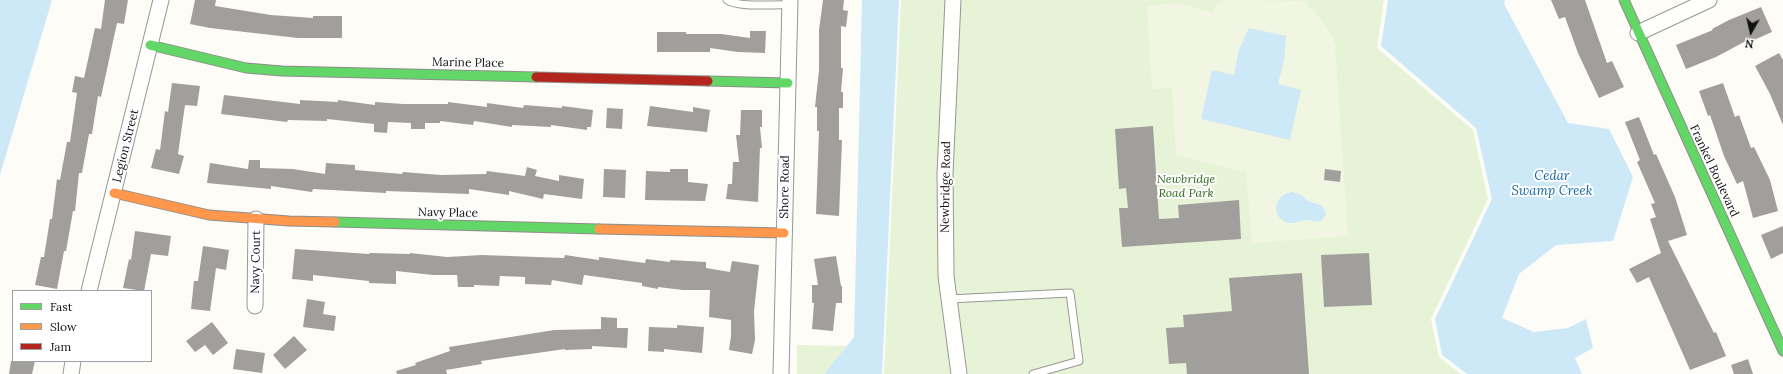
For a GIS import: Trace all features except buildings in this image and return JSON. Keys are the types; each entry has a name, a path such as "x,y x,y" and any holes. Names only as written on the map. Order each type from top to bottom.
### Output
{"street":[{"name":"Legion Street","path":"90,290 161,0"},
{"name":"Newbridge Road","path":"953,0 945,174 946,276 959,374"},
{"name":"Frankel Boulevard","path":"1624,0 1783,351"},
{"path":"1638,33 1709,0"},
{"name":"Shore Road","path":"781,374 790,2"},
{"name":"Marine Place","path":"150,46 246,68 282,71 788,83"},
{"name":"Navy Place","path":"114,193 209,215 256,219 784,233"},
{"name":"Navy Court","path":"255,306 256,219"},
{"path":"71,374 73,362"}],"lane":[{"path":"727,0 732,3 741,4 790,2"},
{"path":"948,299 1070,293 1079,361 1033,374"}],"green space":[{"name":"Newbridge Road Park","path":"901,0 1384,0 1377,48 1473,130 1488,199 1431,319 1439,357 1461,374 884,374"},
{"path":"1224,0 1304,1 1330,32 1335,45 1348,236 1252,243 1246,172 1176,155 1172,88 1152,89 1147,6 1175,3 1213,12 1215,6"},
{"path":"797,345 847,346 824,374 797,374"}],"water":[{"path":"0,0 52,0 0,175"},
{"path":"862,0 899,0 882,374 824,374 854,337"},
{"name":"Cedar Swamp Creek","path":"1388,0 1505,0 1504,4 1568,123 1609,129 1633,177 1613,241 1556,245 1519,274 1502,318 1534,332 1568,328 1586,319 1593,348 1575,358 1582,374 1467,374 1442,355 1435,319 1492,199 1476,128 1381,46"},
{"path":"1249,28 1286,36 1284,60 1278,84 1301,90 1290,140 1201,119 1212,70 1234,75 1239,50"},
{"path":"1293,192 1301,195 1308,201 1323,206 1326,214 1323,219 1318,222 1305,220 1290,223 1279,217 1276,207 1278,201 1286,193"}],"traffic: fast":[{"path":"1624,0 1783,351"},
{"path":"150,45 246,68 282,71 536,77"},
{"path":"708,81 788,83"},
{"path":"335,222 599,229"}],"traffic: slow":[{"path":"114,193 209,215 289,221 335,222"},
{"path":"599,229 784,233"}],"traffic: jam":[{"path":"536,77 708,81"}]}
